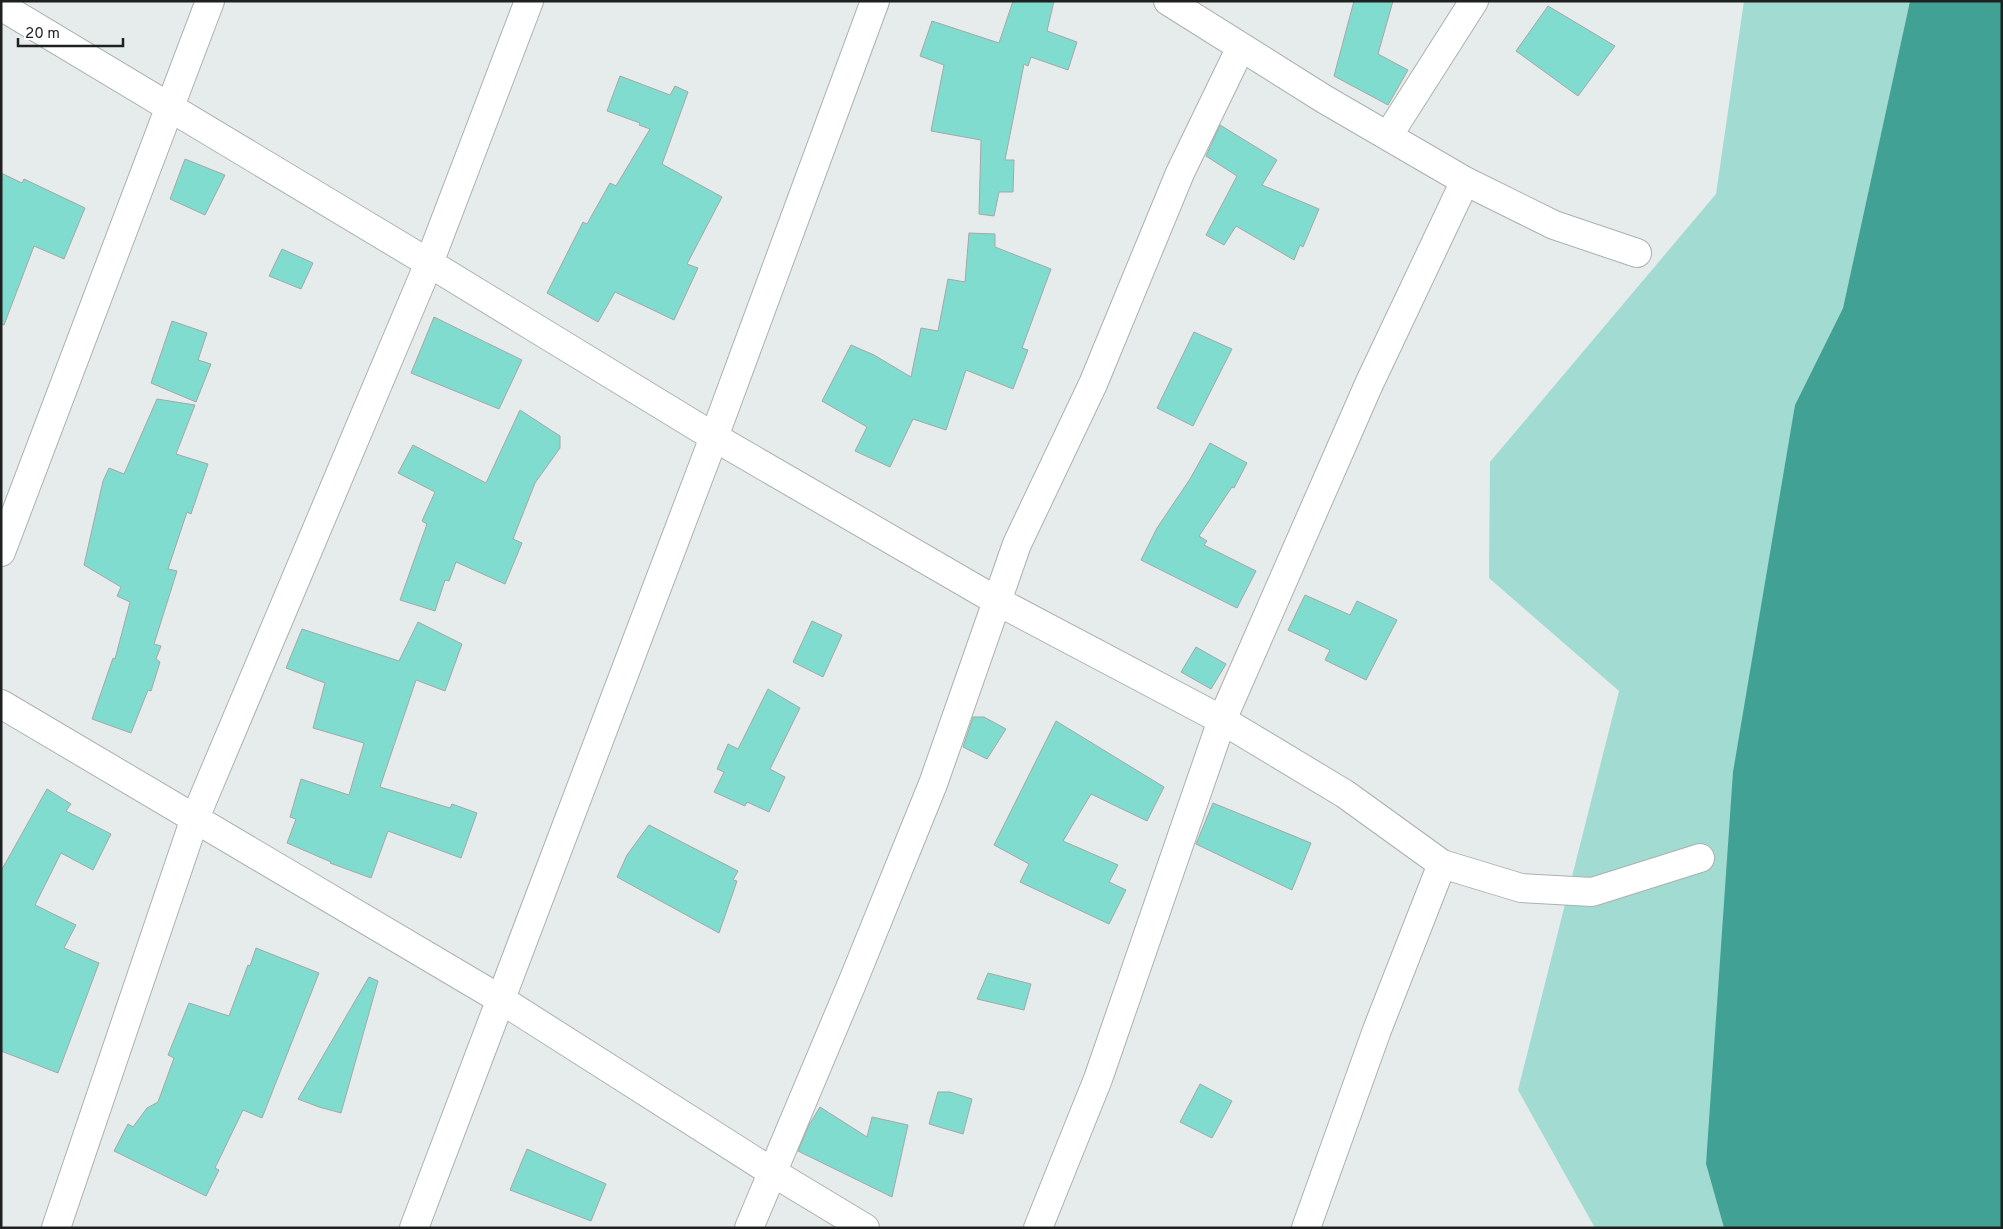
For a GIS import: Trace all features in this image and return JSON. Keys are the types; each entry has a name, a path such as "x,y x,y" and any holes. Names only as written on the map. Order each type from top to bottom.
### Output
{"street":[{"path":"1,552 210,1"},
{"path":"56,1228 195,818 429,263 529,1"},
{"path":"414,1228 714,437 875,1"},
{"path":"1388,136 1474,1"},
{"path":"1175,3 1324,99 1465,181 1554,225 1637,253"},
{"path":"1,6 714,437 997,601 1222,720 1345,794 1442,864 1521,888 1592,892 1700,858"},
{"path":"749,1228 933,784 1017,544 1093,384 1180,174 1241,47"},
{"path":"1038,1228 1098,1079 1222,720 1370,384 1465,181"},
{"path":"1,704 500,999 772,1172 865,1228"},
{"path":"1306,1228 1377,1030 1442,864"}],"shaded area":[{"path":"1744,1 1910,1 1843,308 1795,405 1706,1164 1724,1228 1595,1228 1518,1090 1619,691 1489,578 1490,462 1716,194"},
{"path":"1910,1 2002,1 2002,1228 1724,1228 1706,1164 1733,772 1795,405 1843,308"}],"building":[{"path":"1013,1 1054,1 1047,31 1077,42 1068,70 1031,57 1028,66 1024,64 1005,160 1014,160 1013,192 999,192 994,216 979,214 981,140 931,131 944,65 920,56 932,21 999,43"},
{"path":"1354,1 1393,1 1378,54 1408,70 1388,105 1334,76"},
{"path":"1548,6 1615,46 1578,96 1516,51"},
{"path":"620,76 670,95 675,86 688,92 662,164 722,197 687,264 698,268 674,320 615,292 598,322 547,293 583,222 587,224 610,183 616,186 650,129 639,125 640,123 607,111"},
{"path":"1220,125 1277,160 1262,185 1319,209 1303,247 1300,245 1294,260 1236,226 1224,245 1206,235 1237,176 1206,156"},
{"path":"185,159 225,175 205,215 170,199"},
{"path":"1,173 22,183 24,179 85,208 64,259 34,246 4,325 1,324"},
{"path":"969,233 995,234 995,247 1051,269 1022,348 1028,350 1013,389 966,370 946,430 913,419 890,467 855,451 867,427 822,401 851,345 874,355 911,377 921,328 938,331 948,279 965,282"},
{"path":"282,249 313,263 301,289 269,276"},
{"path":"434,317 522,360 499,409 411,373"},
{"path":"172,321 207,333 198,360 211,364 196,402 151,383"},
{"path":"1194,332 1232,349 1193,426 1157,408"},
{"path":"157,399 195,405 176,454 208,464 191,514 187,512 168,569 177,571 154,644 161,646 156,659 160,662 151,691 148,690 131,733 92,719 113,658 115,659 130,602 117,596 121,587 84,565 103,481 109,468 124,474"},
{"path":"520,410 560,436 560,448 535,483 513,539 522,543 505,584 456,562 449,581 445,580 435,611 400,600 427,524 422,521 435,492 398,473 413,445 486,483"},
{"path":"1210,443 1247,463 1234,488 1232,487 1199,536 1207,541 1204,545 1256,571 1237,608 1141,560 1157,528 1190,479"},
{"path":"1305,595 1350,615 1357,601 1397,620 1366,680 1325,660 1330,650 1288,630"},
{"path":"812,621 842,635 823,677 793,662"},
{"path":"418,622 462,644 445,691 416,680 380,787 450,808 452,804 477,813 461,858 388,831 371,878 330,863 287,843 296,819 290,817 301,779 349,795 364,743 313,728 325,683 286,668 302,629 399,661"},
{"path":"1196,647 1226,664 1211,689 1181,672"},
{"path":"768,689 800,708 770,769 785,777 769,812 747,802 745,806 714,792 724,772 717,769 728,744 738,749"},
{"path":"973,717 984,717 1006,729 987,759 963,747"},
{"path":"1056,721 1164,787 1147,821 1091,794 1063,841 1118,865 1109,882 1126,890 1109,924 1020,882 1029,864 994,845"},
{"path":"47,789 71,804 66,811 111,834 93,870 61,853 35,905 76,925 64,948 99,963 58,1073 1,1051 1,871"},
{"path":"1213,803 1311,843 1292,890 1196,844"},
{"path":"649,825 738,871 733,880 737,881 719,933 617,877 627,855"},
{"path":"256,948 319,973 262,1118 243,1110 215,1168 219,1170 206,1196 114,1151 128,1124 133,1127 147,1108 158,1102 174,1058 168,1055 189,1003 229,1016"},
{"path":"988,973 1031,984 1024,1010 977,999"},
{"path":"369,977 378,981 341,1113 298,1099"},
{"path":"1200,1084 1232,1101 1212,1138 1180,1122"},
{"path":"938,1092 950,1092 972,1099 963,1134 929,1124"},
{"path":"820,1107 867,1137 872,1117 908,1125 892,1197 798,1151 809,1125"},
{"path":"527,1149 606,1184 591,1221 510,1190"}]}
